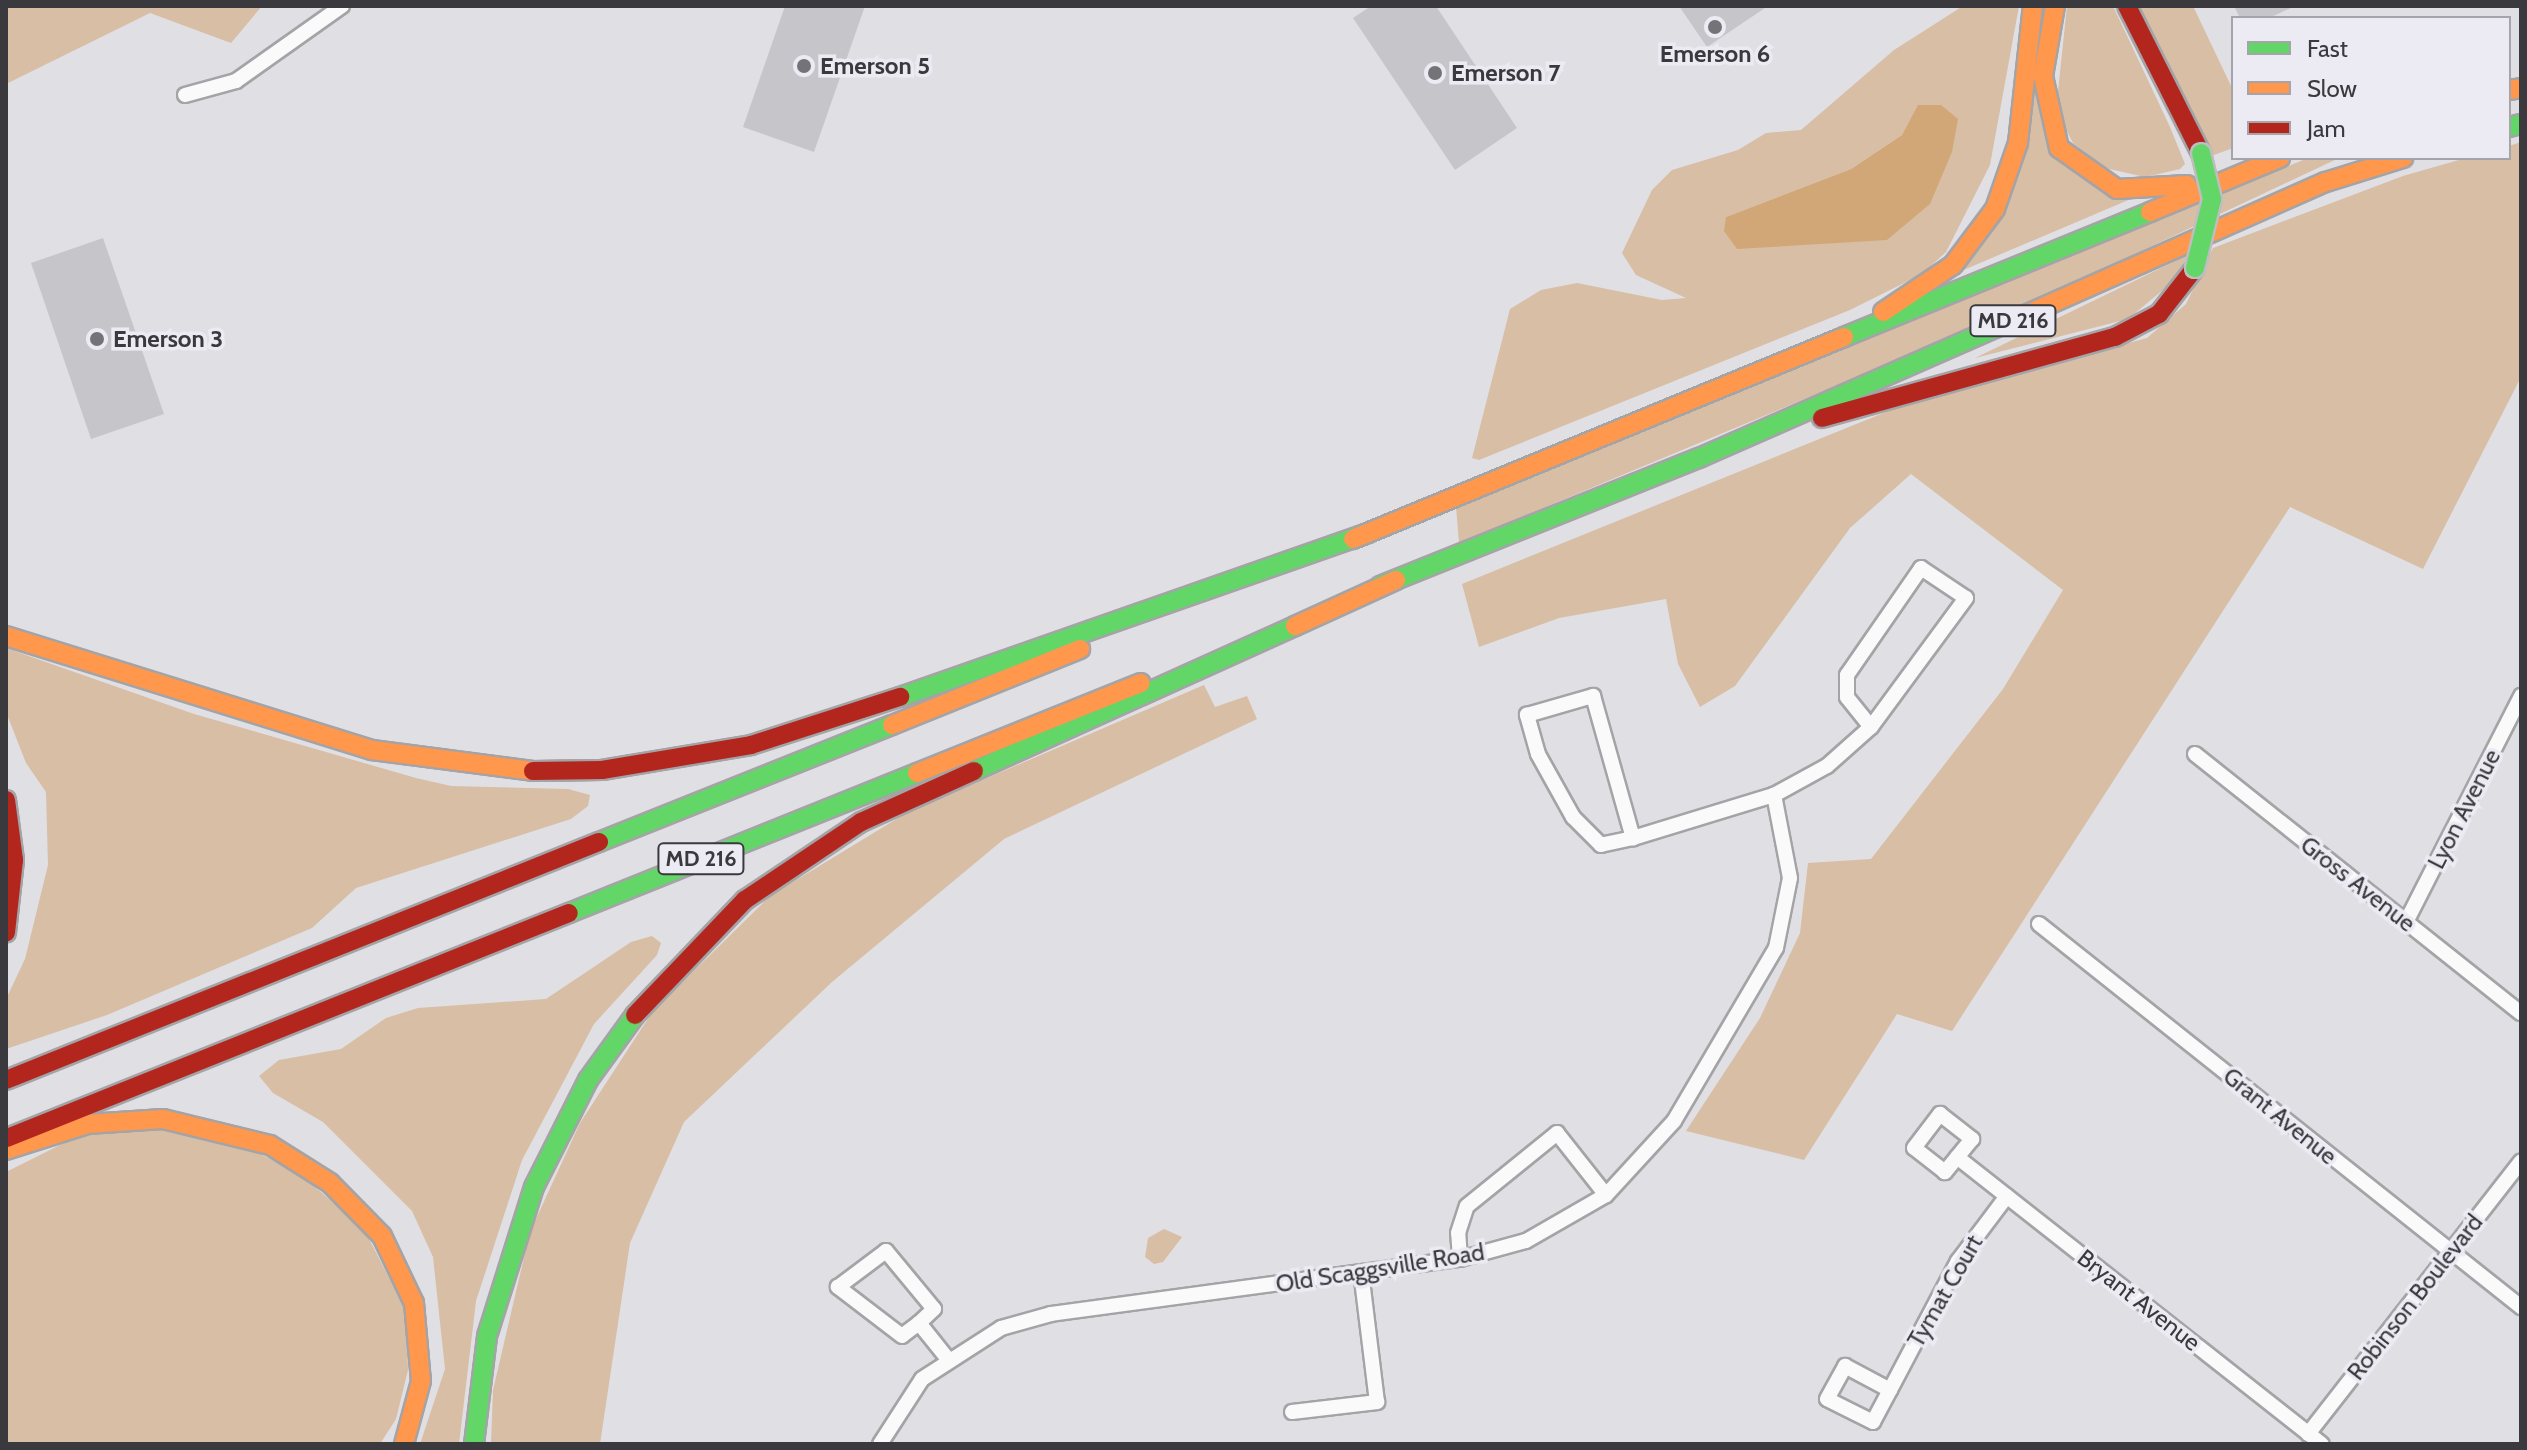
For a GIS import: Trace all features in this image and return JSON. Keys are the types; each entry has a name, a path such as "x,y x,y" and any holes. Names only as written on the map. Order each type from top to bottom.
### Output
{"main road":[{"path":"1675,410 1921,291 1977,238 1995,209 2018,143 2033,6"},
{"path":"2055,6 2044,100 2059,148 2076,165 2117,189 2145,192 2231,175"},
{"path":"1699,458 1919,387 2115,337 2159,314 2195,268 2212,199 2201,153 2127,6"},
{"name":"MD 216","path":"6,1080 1675,410 2032,264 2231,175 2274,160"},
{"name":"MD 216","path":"6,1139 1699,458 2326,182 2397,160"},
{"path":"6,636 372,750 512,771 602,770 751,745 1002,664 1368,533"},
{"path":"474,1444 487,1336 534,1187 588,1080 655,988 703,938 745,900 861,822 1396,580"},
{"path":"6,800 14,860 6,933"},
{"path":"6,1150 88,1124 163,1119 270,1145 330,1183 382,1236 414,1303 421,1381 404,1444"}],"street":[{"path":"185,95 236,81 342,6"},
{"path":"1633,838 1593,696 1527,715 1538,754 1573,817 1601,845 1633,838 1774,795 1827,766 1871,727 1966,598 1921,568 1847,675 1847,697 1871,727"},
{"name":"Lyon Avenue","path":"2406,922 2521,696"},
{"name":"Gross Avenue","path":"2195,754 2521,1013"},
{"name":"Old Scaggsville Road","path":"880,1444 898,1409 947,1358 1001,1328 1051,1314 1460,1259 1526,1241 1606,1195 1674,1121 1776,948 1790,878 1774,795"},
{"name":"Grant Avenue","path":"2039,924 2521,1307"},
{"path":"1460,1259 1458,1233 1467,1206 1557,1133 1606,1195"},
{"name":"Bryant Avenue","path":"1957,1157 2322,1444"},
{"name":"Robinson Boulevard","path":"2308,1434 2521,1161"},
{"name":"Tymat Court","path":"1890,1390 1845,1366 1827,1399 1873,1422 1890,1390 1958,1261 2007,1196"},
{"path":"886,1251 934,1309 919,1323 902,1336 838,1287 886,1251"},
{"path":"1292,1412 1377,1402 1361,1272"},
{"path":"919,1323 947,1358"}],"shaded area":[{"path":"6,6 262,6 231,43 150,13 6,84"},
{"path":"1963,6 2019,6 1990,165 1946,252 1922,274 1850,310 1479,460 1472,458 1510,309 1541,290 1577,283 1662,300 1686,298 1636,275 1622,253 1652,190 1672,170 1738,150 1766,133 1801,130 1894,50","holes":["1919,105 1887,240 1726,217 1851,169 1902,135"]},
{"path":"2038,6 2048,6 2036,77 2045,135 2059,159 2085,180 2133,198 1954,274 1992,226"},
{"path":"2067,6 2113,6 2170,127 2185,164 2180,169 2145,177 2105,168 2073,143 2056,110"},
{"path":"2134,6 2193,6 2231,86 2231,149 2211,156"},
{"path":"1918,105 1941,105 1958,119 1952,152 1930,204 1887,240 1737,249 1724,231 1726,217 1851,169 1902,135"},
{"path":"2521,142 2521,377 2423,569 2290,507 1952,1031 1897,1014 1804,1160 1686,1131 1760,1018 1800,933 1808,863 1871,859 2003,689 2063,590 1911,474 1850,528 1735,686 1700,707 1678,664 1666,599 1559,618 1479,647 1462,584 1918,399 2147,338 2186,304 2213,248 2403,176 2459,160 2511,160 2511,145"},
{"path":"2303,160 2335,160 2001,317 1459,543 1456,506"},
{"path":"2188,255 2175,280 2128,319 1975,358"},
{"path":"6,648 194,714 416,778 451,786 568,789 590,795 588,806 571,819 356,888 312,928 107,1015 6,1049 6,999 25,959 48,865 46,792 26,763 6,712"},
{"path":"1204,685 1215,707 1247,696 1257,719 1004,839 832,982 684,1122 630,1243 600,1444 491,1444 493,1390 530,1232 580,1123 653,1011 770,896 908,812"},
{"path":"652,936 661,943 657,955 594,1024 522,1160 476,1301 459,1444 420,1444 445,1369 433,1257 412,1211 323,1122 273,1093 259,1076 279,1060 341,1049 386,1018 418,1008 546,999 631,942"},
{"path":"147,1125 245,1146 301,1175 364,1229 406,1311 408,1370 396,1419 380,1444 6,1444 6,1172 90,1130"},
{"path":"1164,1229 1182,1237 1163,1262 1154,1264 1145,1257 1148,1238"}],"building":[{"name":"Emerson 5","path":"785,6 865,6 814,152 743,127"},
{"name":"Emerson 7","path":"1371,6 1436,6 1517,128 1455,170 1353,18"},
{"name":"Emerson 6","path":"1679,6 1768,6 1707,47"},
{"path":"2234,6 2295,6 2273,16 2239,16"},
{"name":"Emerson 3","path":"103,238 164,414 91,439 31,263"}],"traffic: fast":[{"path":"2511,126 2521,124"},
{"path":"2195,268 2212,199 2201,153"},
{"path":"1844,337 2150,212"},
{"path":"1380,586 1699,458 2014,320"},
{"path":"900,697 1368,533"},
{"path":"974,771 1295,626"},
{"path":"599,842 892,725"},
{"path":"569,913 917,773"},
{"path":"474,1444 487,1336 534,1187 588,1080 635,1015"}],"traffic: slow":[{"path":"1883,312 1953,265 1995,209 2018,143 2033,6"},
{"path":"2055,6 2043,76 2059,148 2117,189 2187,185"},
{"path":"2511,90 2521,88"},
{"path":"2150,212 2275,160"},
{"path":"2014,320 2326,182 2397,160"},
{"path":"1353,539 1844,337"},
{"path":"1295,626 1396,580"},
{"path":"6,636 372,750 533,771"},
{"path":"892,725 1080,649"},
{"path":"917,773 1141,683"},
{"path":"6,1150 88,1124 163,1119 270,1145 330,1183 382,1236 414,1303 421,1381 404,1444"}],"traffic: jam":[{"path":"2127,6 2201,153"},
{"path":"1822,418 2115,337 2159,314 2195,268"},
{"path":"533,771 602,770 751,745 900,697"},
{"path":"635,1015 745,900 861,822 974,771"},
{"path":"6,800 14,860 6,933"},
{"path":"6,1080 599,842"},
{"path":"7,1138 569,913"}],"place":[{"name":"Emerson 6","path":"1715,27"},
{"name":"Emerson 5","path":"804,66"},
{"name":"Emerson 7","path":"1435,73"},
{"name":"Emerson 3","path":"97,339"}]}
